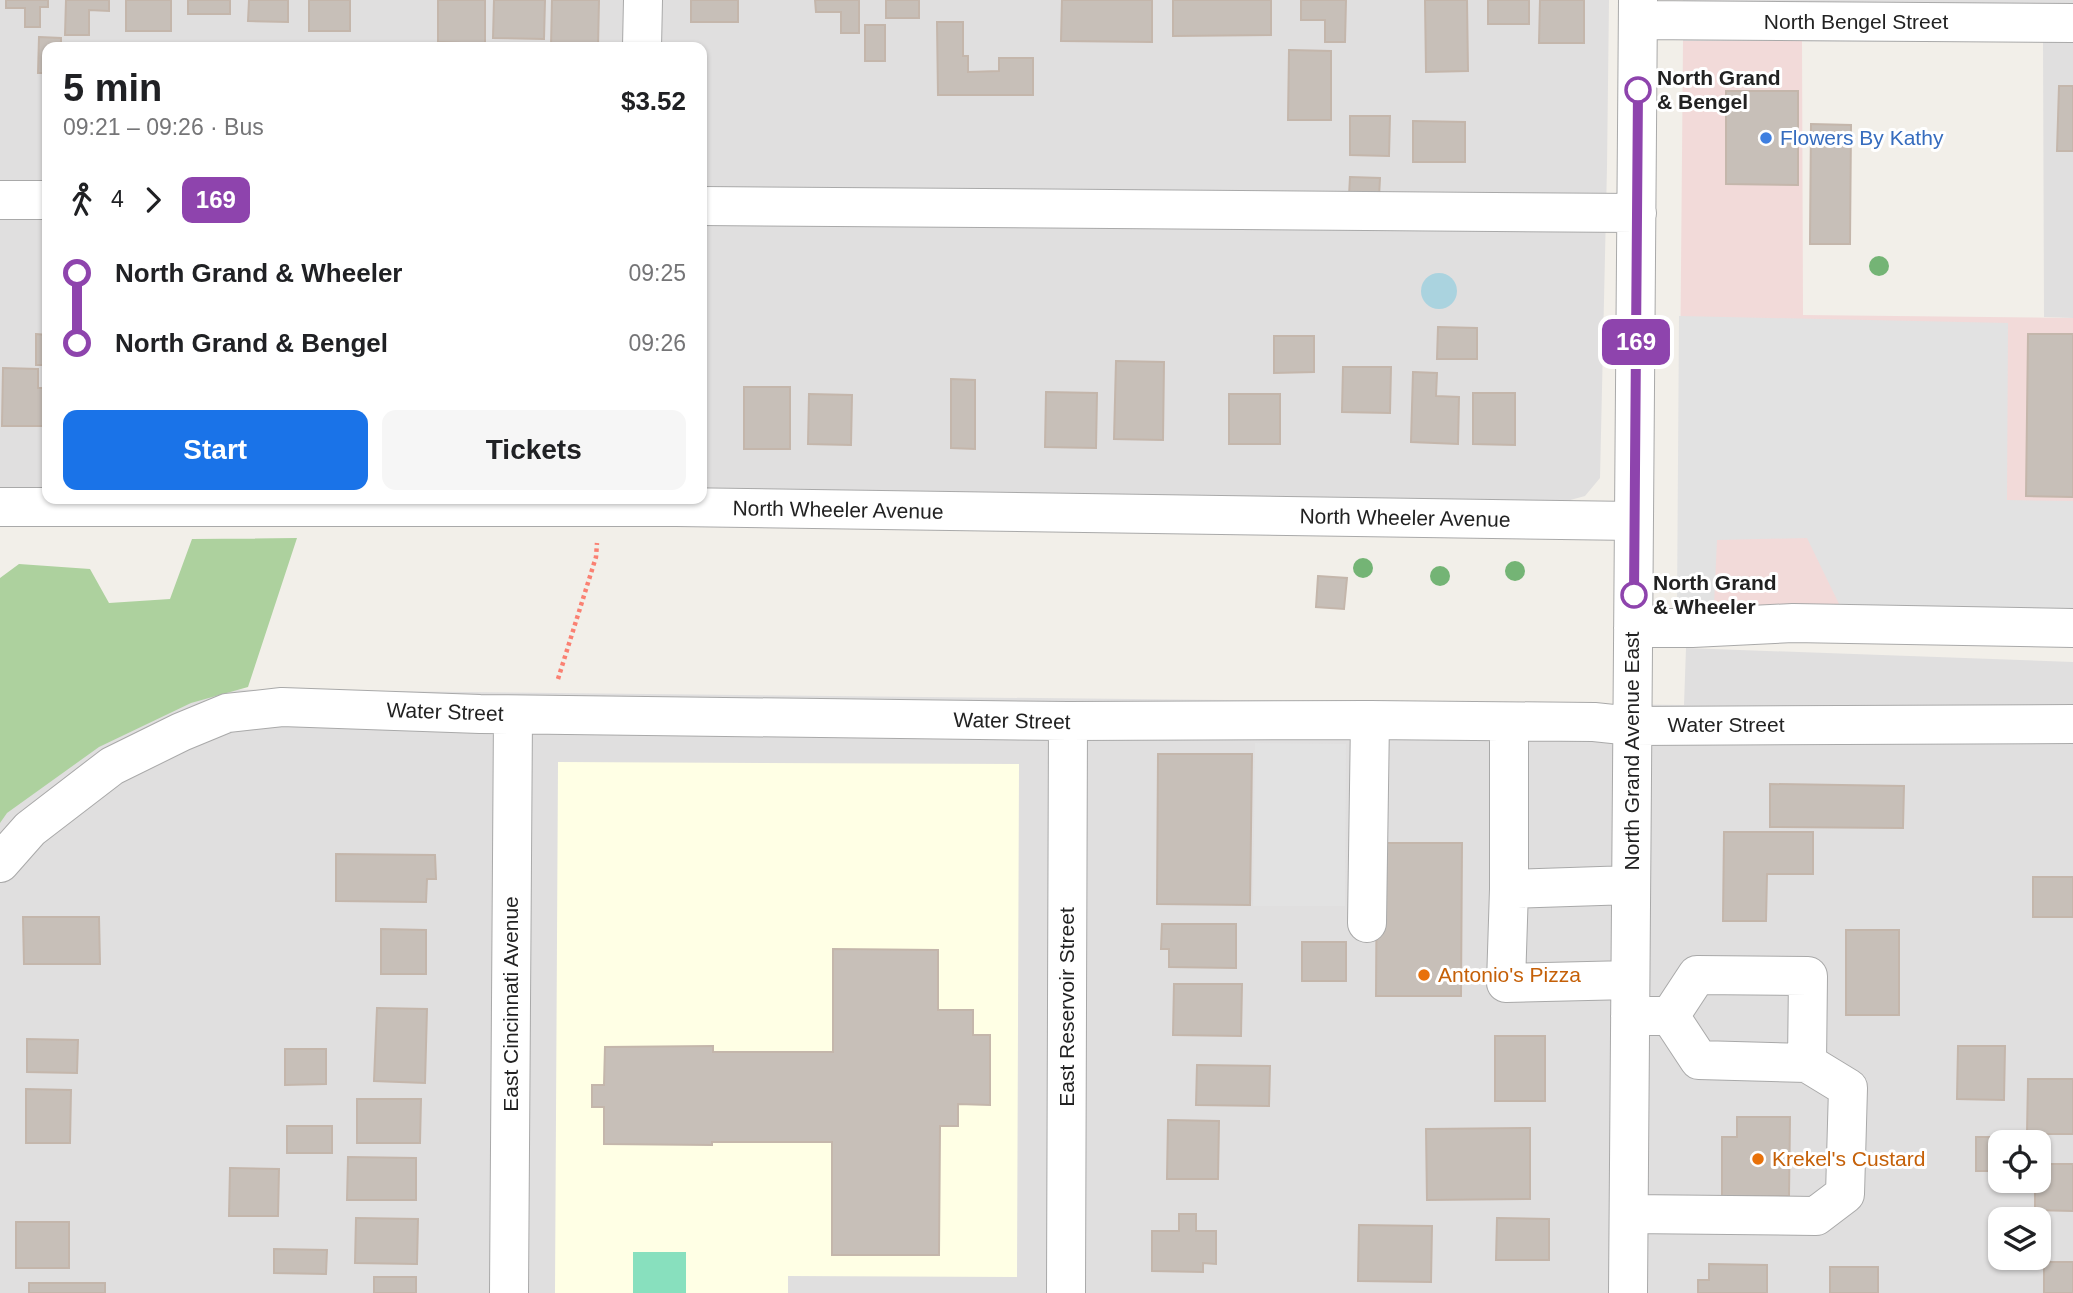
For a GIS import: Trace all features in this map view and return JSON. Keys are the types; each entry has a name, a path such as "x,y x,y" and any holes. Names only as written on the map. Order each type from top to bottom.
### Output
{"street":[{"path":"642,42 643,0"},
{"name":"North Bengel Street","path":"1638,10 2073,23"},
{"name":"North Grand Avenue East","path":"1628,1293 1638,10"},
{"path":"0,200 42,200"},
{"path":"707,206 1637,213"},
{"name":"North Wheeler Avenue","path":"0,507 626,505 1634,522"},
{"path":"1633,628 1793,623 2073,628"},
{"name":"Water Street","path":"0,863 30,829 112,766 227,713 282,707 530,715 1068,721 1370,720 1594,722 1632,726 2073,724"},
{"name":"East Cincinnati Avenue","path":"509,1293 530,715"},
{"path":"1367,923 1370,720"},
{"name":"East Reservoir Street","path":"1066,1293 1068,721"},
{"path":"1508,722 1509,889 1506,983 1630,998 1670,1016 1699,1060 1807,1063 1848,1088 1845,1194 1816,1216 1629,1214"},
{"path":"1509,889 1631,885"},
{"path":"1670,1016 1697,975 1808,976 1807,1063"}],"path":[{"path":"530,715 596,557 626,505"}],"shaded area":[{"path":"0,0 1609,0 1600,478 1585,496 1563,502 707,493 707,42 42,42 42,491 0,491"},
{"path":"1683,0 2073,0 2073,318 2044,317 2043,42 1683,41"},
{"path":"1683,41 1802,41 1803,315 2073,318 2073,616 1678,611"},
{"path":"1679,316 2008,323 2007,500 2073,501 2073,612 1841,608 1807,538 1717,540 1714,605 1677,608"},
{"path":"1686,648 2073,662 2073,1293 0,1293 0,687 1684,705"},
{"path":"1255,743 1346,744 1345,906 1253,906"},
{"path":"558,762 1019,764 1017,1277 788,1276 788,1293 555,1293"}],"green space":[{"path":"297,538 248,687 191,703 99,747 7,813 0,823 0,578 19,564 90,569 109,603 170,599 192,539"},
{"path":"633,1252 686,1252 686,1293 633,1293"}],"water":[{"path":"1439,273 1452,278 1457,291 1452,304 1439,309 1426,304 1421,291 1426,278"}],"building":[{"path":"6,0 48,0 48,7 40,7 40,27 25,27 25,8 6,8"},
{"path":"66,0 109,0 109,11 89,10 89,35 65,35"},
{"path":"126,0 171,0 171,31 126,31"},
{"path":"188,0 230,0 230,14 188,14"},
{"path":"249,0 288,0 288,22 248,21"},
{"path":"309,0 350,0 350,31 309,31"},
{"path":"438,0 485,0 485,42 438,42"},
{"path":"494,0 545,0 544,39 493,38"},
{"path":"552,0 599,0 598,42 551,42"},
{"path":"691,0 738,0 738,22 691,22"},
{"path":"815,0 859,0 859,33 841,33 841,12 816,12"},
{"path":"886,0 919,0 919,18 886,18"},
{"path":"1062,0 1152,0 1152,42 1061,41"},
{"path":"1173,0 1271,0 1271,35 1173,36"},
{"path":"1301,0 1346,0 1345,42 1325,42 1325,20 1301,20"},
{"path":"1425,0 1467,0 1468,71 1426,72"},
{"path":"1488,0 1529,0 1529,24 1488,24"},
{"path":"1540,0 1584,0 1584,43 1539,43"},
{"path":"937,22 963,22 963,56 968,56 968,72 999,71 999,58 1033,58 1033,95 938,95"},
{"path":"865,25 885,25 885,61 865,61"},
{"path":"39,37 61,38 61,42 42,42 42,73 38,73"},
{"path":"1289,50 1331,51 1331,120 1288,120"},
{"path":"2059,86 2073,86 2073,151 2057,151"},
{"path":"1726,91 1798,91 1798,185 1726,184"},
{"path":"1350,116 1390,116 1389,156 1350,155"},
{"path":"1413,121 1465,122 1465,162 1413,162"},
{"path":"1811,124 1851,125 1850,244 1810,244"},
{"path":"1350,177 1380,178 1379,197 1349,196"},
{"path":"1438,327 1477,328 1477,359 1437,359"},
{"path":"36,334 42,335 42,365 36,365"},
{"path":"2028,334 2073,334 2073,497 2026,496"},
{"path":"1274,336 1314,336 1314,372 1274,373"},
{"path":"1116,361 1164,362 1163,440 1114,439"},
{"path":"1343,367 1391,367 1390,413 1342,412"},
{"path":"3,368 38,369 38,388 42,388 42,426 2,426"},
{"path":"1413,372 1437,373 1436,396 1459,397 1458,444 1411,442"},
{"path":"951,379 975,380 975,449 951,448"},
{"path":"744,387 790,387 790,449 744,449"},
{"path":"1046,392 1097,393 1096,448 1045,447"},
{"path":"1473,393 1515,393 1515,445 1473,444"},
{"path":"809,394 852,395 851,445 808,444"},
{"path":"1229,394 1280,394 1280,444 1229,444"},
{"path":"1318,576 1347,578 1344,609 1316,607"},
{"path":"1158,754 1252,754 1250,905 1157,904"},
{"path":"1770,784 1904,786 1903,828 1770,827"},
{"path":"1724,832 1813,832 1813,874 1767,874 1766,921 1723,921"},
{"path":"1377,843 1462,843 1461,996 1376,996"},
{"path":"336,854 435,855 436,879 427,879 426,902 336,901"},
{"path":"2033,877 2073,877 2073,917 2033,917"},
{"path":"23,917 99,917 100,964 24,964"},
{"path":"1162,924 1236,924 1236,968 1169,967 1169,949 1161,949"},
{"path":"381,929 426,930 426,974 381,974"},
{"path":"1846,930 1899,930 1899,1015 1846,1015"},
{"path":"1302,942 1346,942 1346,981 1302,981"},
{"path":"833,949 938,950 938,1010 973,1010 973,1035 990,1035 990,1105 958,1104 958,1126 940,1126 939,1255 832,1255 832,1142 604,1144 604,1107 592,1107 592,1085 604,1085 605,1047 713,1046 713,1052 833,1052"},
{"path":"1174,984 1242,984 1241,1036 1173,1035"},
{"path":"377,1008 427,1009 425,1083 374,1081"},
{"path":"1495,1036 1545,1036 1545,1101 1495,1101"},
{"path":"27,1039 78,1040 77,1073 27,1072"},
{"path":"1958,1046 2005,1046 2004,1100 1957,1099"},
{"path":"285,1049 326,1049 326,1084 285,1085"},
{"path":"1197,1065 1270,1066 1269,1106 1196,1105"},
{"path":"2028,1079 2073,1079 2073,1134 2027,1130"},
{"path":"26,1089 71,1090 70,1143 26,1143"},
{"path":"357,1099 421,1099 420,1143 357,1143"},
{"path":"1737,1117 1790,1117 1789,1196 1722,1196 1722,1137 1737,1137"},
{"path":"1168,1120 1219,1121 1218,1179 1167,1179"},
{"path":"287,1126 332,1126 332,1153 287,1153"},
{"path":"1530,1128 1530,1199 1427,1200 1426,1129"},
{"path":"1976,1137 1988,1137 1988,1171 1976,1171"},
{"path":"348,1157 416,1158 416,1200 347,1200"},
{"path":"2051,1164 2073,1164 2073,1211 2035,1207 2035,1193 2051,1193"},
{"path":"230,1168 279,1169 278,1216 229,1216"},
{"path":"1179,1214 1196,1214 1196,1231 1216,1231 1216,1264 1203,1263 1203,1272 1152,1271 1152,1231 1179,1231"},
{"path":"356,1218 418,1219 417,1264 355,1263"},
{"path":"1497,1218 1549,1219 1549,1260 1496,1260"},
{"path":"16,1222 69,1222 69,1268 16,1268"},
{"path":"1359,1225 1432,1226 1431,1282 1358,1281"},
{"path":"274,1249 327,1250 326,1274 274,1273"},
{"path":"2051,1262 2073,1262 2073,1293 2044,1293 2044,1270 2051,1270"},
{"path":"1709,1264 1767,1265 1767,1293 1698,1293 1698,1280 1709,1280"},
{"path":"1830,1267 1878,1267 1878,1293 1830,1293"},
{"path":"374,1277 416,1277 416,1293 374,1293"},
{"path":"29,1283 105,1283 105,1293 29,1293"}],"bus line":[{"name":"169","path":"1634,595 1638,90"}],"place":[{"name":"North Grand & Bengel","path":"1638,90"},
{"name":"Flowers By Kathy","path":"1766,138"},
{"name":"North Grand & Wheeler","path":"1634,595"},
{"name":"Antonio's Pizza","path":"1424,975"},
{"name":"Krekel's Custard","path":"1758,1159"}]}
